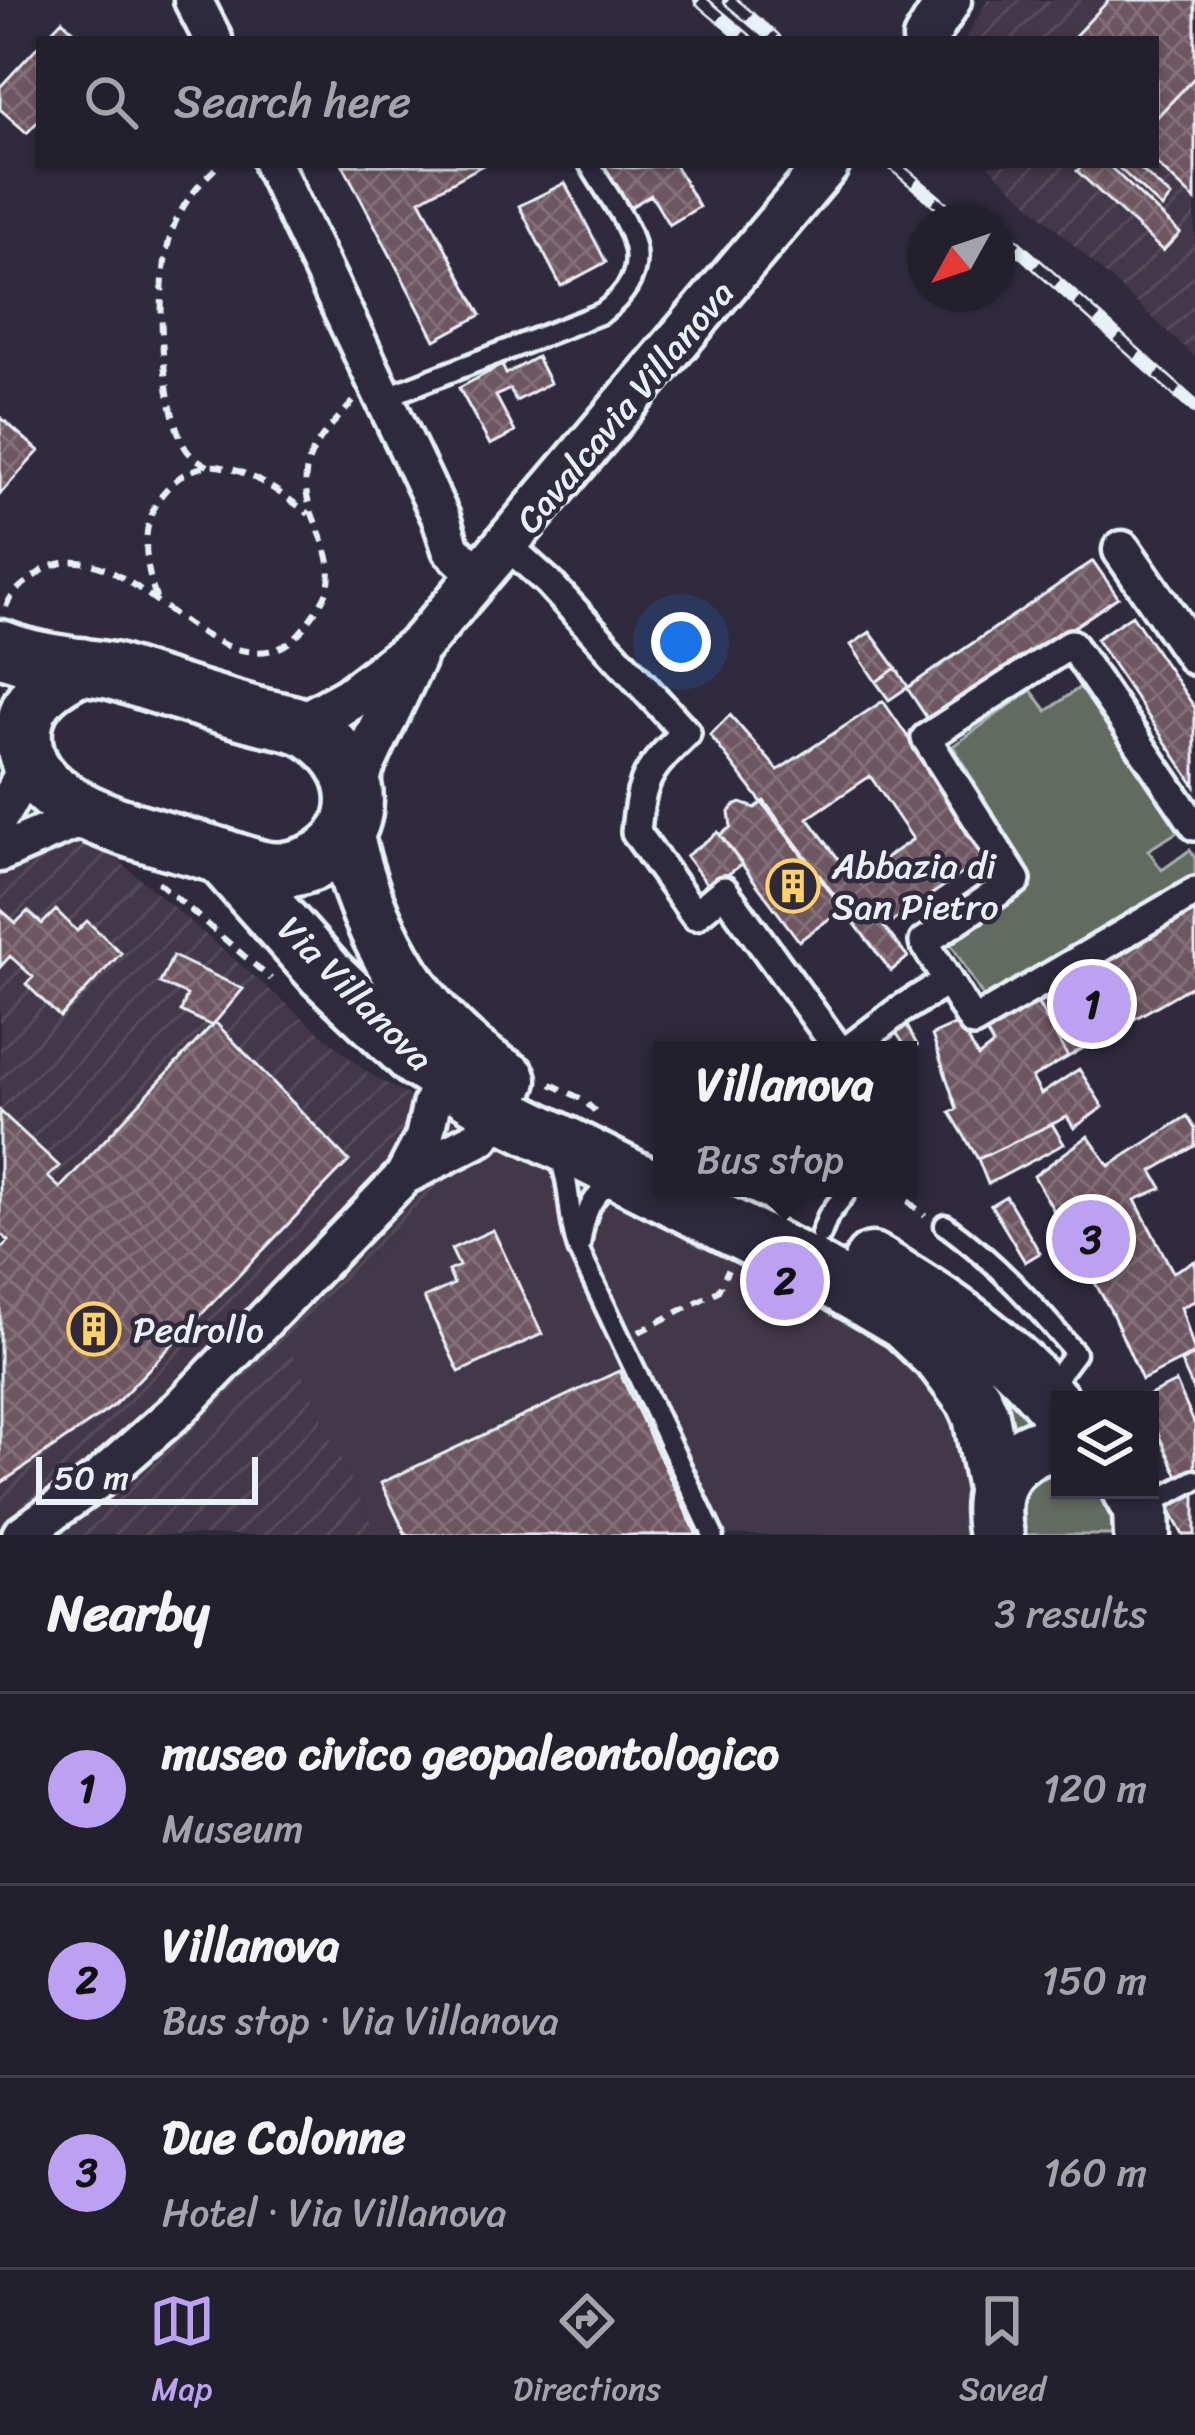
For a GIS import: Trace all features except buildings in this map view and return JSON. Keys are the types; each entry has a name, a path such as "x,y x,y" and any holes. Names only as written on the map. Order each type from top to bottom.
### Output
{"main road":[{"path":"0,649 81,666 300,726 344,762 354,784 355,812 346,837 331,852 286,870 257,868 102,817 50,793 36,777 16,736 34,700 50,681 81,666"},
{"name":"Via Villanova","path":"346,837 376,932 397,970 445,1031 507,1079 635,1154"},
{"name":"Via Villanova","path":"221,856 284,959 444,1079 531,1109 635,1154"},
{"name":"Via Villanova","path":"702,1197 904,1322 944,1360 974,1400 985,1428 995,1523"},
{"path":"765,1197 833,1214 940,1302 1051,1412"},
{"path":"995,1523 1018,1458 1036,1447 1051,1423"}],"street":[{"path":"193,0 211,36"},
{"path":"927,36 949,0"},
{"path":"274,168 441,518 451,549 548,582 686,733 655,763 640,791 636,832 695,915 724,892 832,1041"},
{"name":"Cavalcavia Villanova","path":"300,726 350,698 420,645 824,168"},
{"path":"1122,550 1195,656"},
{"path":"1195,826 1071,644 926,738 1016,880 924,942 973,1022 1195,892"},
{"name":"Cavalcavia Villanova","path":"354,784 420,645"},
{"path":"0,816 22,776 16,736"},
{"path":"0,854 69,823 102,817"},
{"path":"860,1041 948,982"},
{"path":"21,1535 98,1480 179,1409 404,1176 424,1138 431,1106 444,1079"},
{"path":"404,1176 531,1109"}],"lane":[{"path":"381,394 602,314 616,303 639,260 592,168"},
{"path":"531,1109 564,1168 570,1227 579,1251 713,1535"},
{"path":"579,1251 586,1209 635,1154"},
{"path":"944,1226 986,1255 1076,1353 1063,1391"},
{"path":"1140,1521 1195,1480"}],"path":[{"path":"216,168 184,206 171,235 163,281 168,384 180,436 189,454 208,466 241,473 274,488 309,514"},
{"path":"2,622 11,594 45,568 76,563 112,571 157,599 202,636 228,648 250,654 280,649 302,631 326,593 330,568 309,514 307,466 318,444 354,400 381,394"},
{"path":"157,599 148,559 150,509 187,472 208,466"},
{"path":"145,871 284,959"},
{"path":"531,1109 582,1099 635,1154"},
{"path":"641,1382 659,1373 638,1331 718,1291"}],"shaded area":[{"path":"988,0 1195,0 1195,357 990,168 1159,168 1159,36 967,36"},
{"path":"1083,685 1179,831 1148,850 1162,870 1190,850 1195,875 985,1000 951,944 1029,888 1027,872 953,746 1031,690 1047,711"},
{"path":"0,752 103,847 365,1071 484,1138 292,1353 377,1535 0,1535"},
{"path":"502,1124 908,1342 969,1430 969,1528 965,1535 377,1535 291,1353 484,1138"},
{"path":"950,1335 1047,1425 1007,1441"},
{"path":"1051,1470 1051,1499 1110,1499 1121,1535 1023,1535 1020,1498 1037,1477"}],"railway":[{"path":"700,0 742,36"},
{"path":"729,0 771,36"},
{"path":"898,168 940,204"},
{"path":"1015,245 1195,407"}],"place":[{"name":"Abbazia di San Pietro","path":"793,886"},
{"name":"museo civico geopaleontologico","path":"1092,1004"},
{"name":"Due Colonne","path":"1091,1239"},
{"name":"Villanova","path":"785,1281"},
{"name":"Pedrollo","path":"94,1329"}]}
